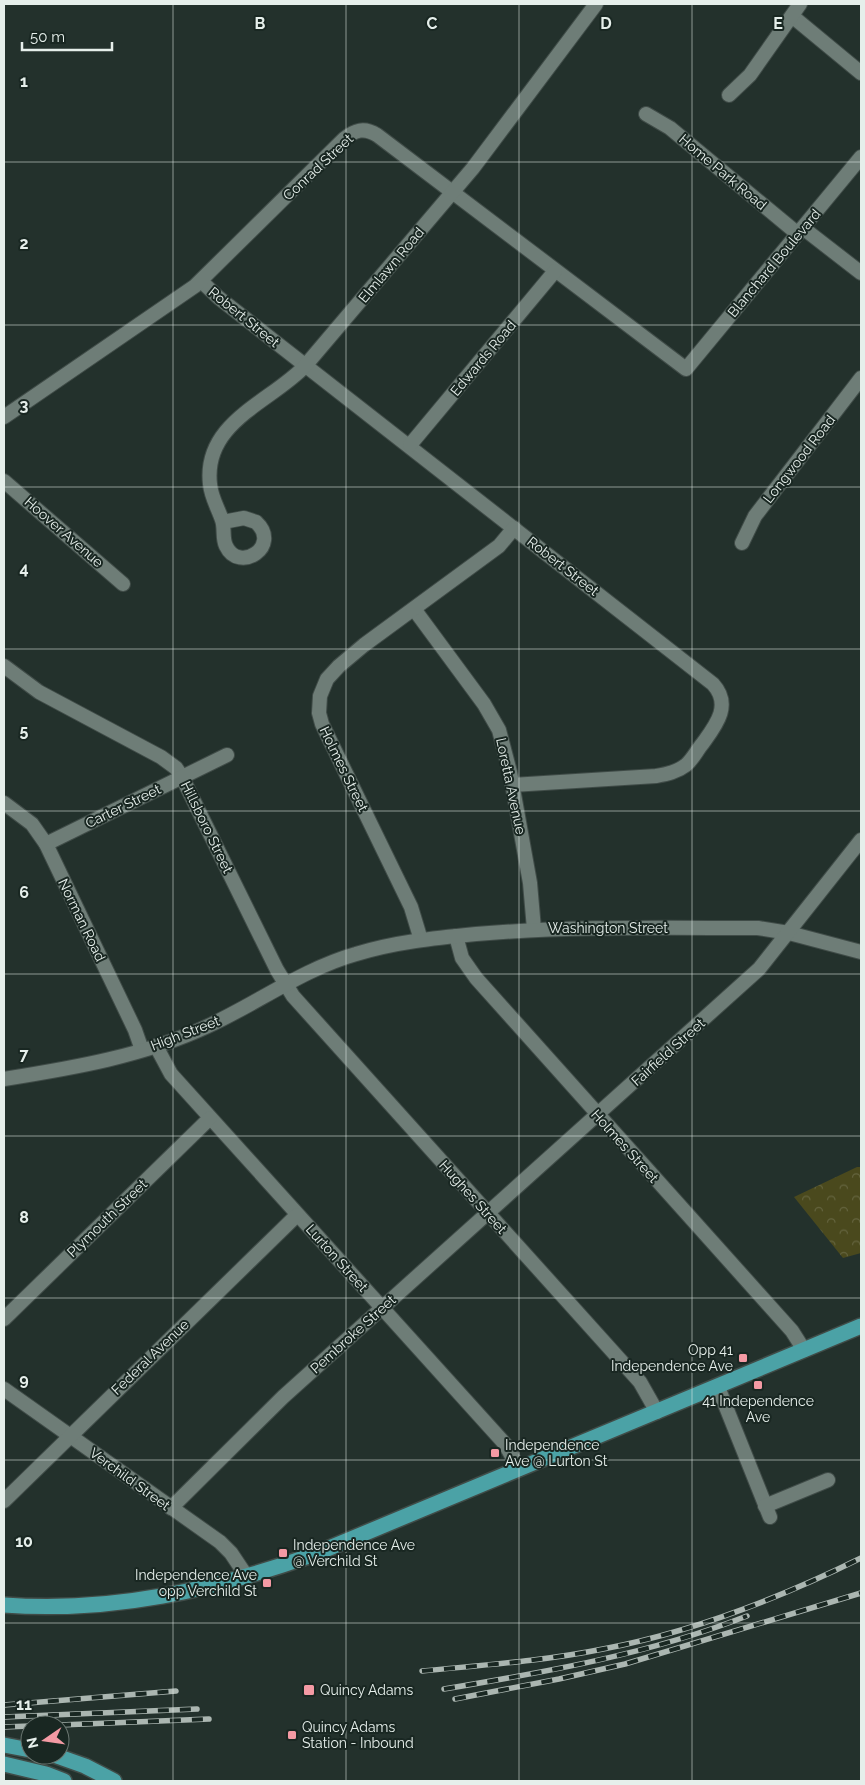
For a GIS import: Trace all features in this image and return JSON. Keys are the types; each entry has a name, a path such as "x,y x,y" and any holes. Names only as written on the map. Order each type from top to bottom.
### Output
{"main road":[{"path":"4,1605 58,1607 130,1602 183,1593 247,1577 314,1554 861,1326"},
{"path":"4,1745 20,1748"},
{"path":"70,1761 114,1781"},
{"path":"4,1764 46,1774 64,1781"}],"street":[{"name":"Elmlawn Road","path":"223,522 210,484 212,462 218,442 237,418 288,382 305,366 490,147 596,4"},
{"path":"729,95 746,80 800,4"},
{"path":"792,16 861,73"},
{"name":"Home Park Road","path":"646,114 670,128 801,231 861,273"},
{"name":"Conrad Street","path":"4,417 184,295 344,140 357,131 365,130 372,132 686,369"},
{"name":"Blanchard Boulevard","path":"686,369 861,157"},
{"name":"Edwards Road","path":"410,445 555,270"},
{"name":"Robert Street","path":"201,280 219,298 305,366 410,445 713,684 721,697 722,708 716,724 690,761 668,774 512,784"},
{"name":"Longwood Road","path":"742,543 754,516 861,378"},
{"name":"Hoover Avenue","path":"4,481 123,584"},
{"name":"Holmes Street","path":"421,940 411,907 322,724 318,707 324,685 339,666 364,645 499,546 514,528"},
{"name":"Loretta Avenue","path":"414,609 492,716 501,738 512,784 531,891 534,929"},
{"name":"Hillsboro Street","path":"4,666 47,696 167,760 182,777 286,985"},
{"name":"Carter Street","path":"46,844 227,755"},
{"name":"Norman Road","path":"4,803 32,824 46,844 135,1030 142,1050"},
{"name":"Fairfield Street","path":"541,1166 759,970 861,840"},
{"name":"Washington Street","path":"354,954 421,940 534,929 758,928 789,933 861,952"},
{"name":"Holmes Street","path":"456,936 459,952 470,972 792,1331 804,1350"},
{"name":"High Street","path":"4,1079 86,1064 156,1046 209,1026 315,969 354,954"},
{"name":"Hughes Street","path":"286,985 298,1002 640,1382 656,1412"},
{"name":"Lurton Street","path":"156,1046 168,1070 505,1444 519,1469"},
{"name":"Plymouth Street","path":"4,1319 210,1118"},
{"name":"Pembroke Street","path":"171,1508 267,1412 541,1166"},
{"name":"Federal Avenue","path":"4,1501 297,1215"},
{"path":"718,1387 768,1512 828,1480"},
{"name":"Verchild Street","path":"4,1389 220,1542 231,1553 247,1577"}],"green space":[{"path":"857,1167 861,1167 861,1253 843,1258 794,1197"}],"railway":[{"path":"422,1671 558,1657 637,1642 703,1623 768,1600 861,1558"},
{"path":"455,1699 625,1664 861,1593"},
{"path":"444,1689 521,1676 635,1651 673,1641 747,1616"},
{"path":"4,1705 176,1691"},
{"path":"4,1717 197,1709"},
{"path":"70,1725 209,1719"},
{"path":"4,1727 20,1726"}],"place":[{"name":"Opp 41 Independence Ave","path":"743,1358"},
{"name":"41 Independence Ave","path":"758,1385"},
{"name":"Independence Ave @ Lurton St","path":"495,1453"},
{"name":"Independence Ave @ Verchild St","path":"283,1553"},
{"name":"Independence Ave opp Verchild St","path":"267,1583"},
{"name":"Quincy Adams","path":"309,1690"},
{"name":"Quincy Adams Station - Inbound","path":"292,1735"}]}
